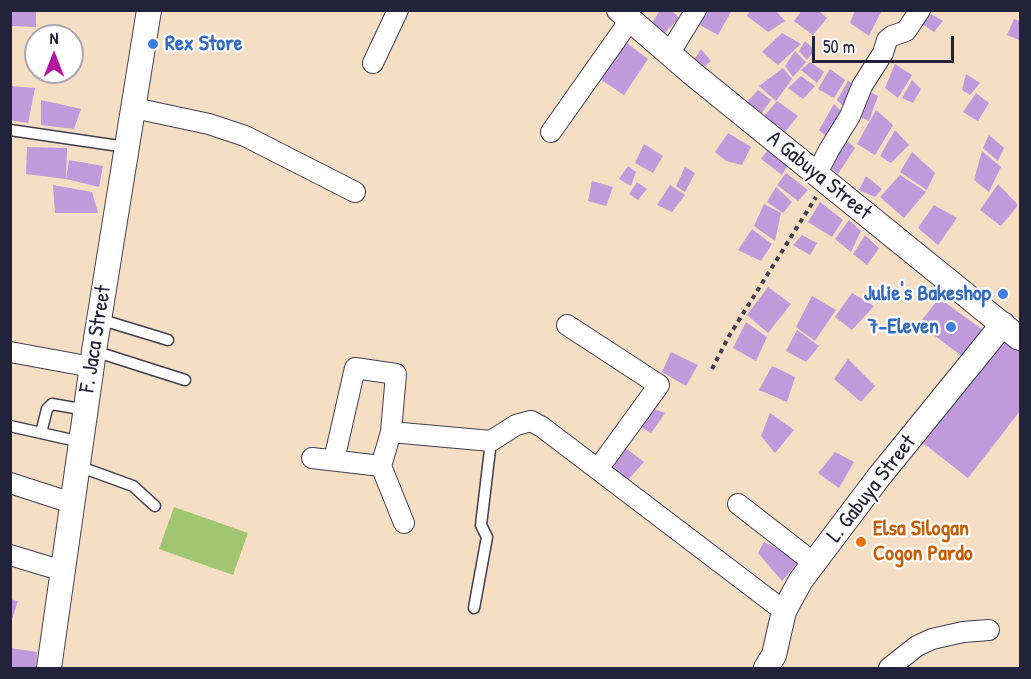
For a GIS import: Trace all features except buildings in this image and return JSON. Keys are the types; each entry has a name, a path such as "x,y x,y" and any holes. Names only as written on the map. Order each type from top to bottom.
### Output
{"street":[{"name":"F. Jaca Street","path":"49,669 99,318 149,10"},
{"path":"373,63 398,10"},
{"path":"669,54 696,10"},
{"path":"821,177 829,150 850,116 862,87 883,53 887,40 906,31 920,10"},
{"path":"551,132 624,15"},
{"name":"A Gabuya Street","path":"624,15 669,54 1016,334"},
{"path":"134,108 209,124 245,136 355,192"},
{"path":"567,325 659,385 598,470"},
{"name":"L. Gabuya Street","path":"766,669 774,655 784,611 801,580 878,478 1016,334"},
{"path":"10,352 93,359"},
{"path":"334,460 355,368 396,374 391,432 381,466 404,523"},
{"path":"391,432 491,441 516,425 531,422 542,427 784,611"},
{"path":"312,458 381,466"},
{"path":"10,483 72,503"},
{"path":"738,504 814,563"},
{"path":"10,555 63,571"},
{"path":"889,669 917,646 932,639 963,632 989,630"}],"lane":[{"path":"10,130 126,147"},
{"path":"99,318 168,340"},
{"path":"93,359 185,380"},
{"path":"42,433 47,410 52,404 86,410"},
{"path":"10,426 81,442"},
{"path":"474,608 487,537 481,525 491,441"},
{"path":"78,466 133,486 155,506"}],"path":[{"path":"712,369 821,177"}],"green space":[{"path":"174,507 248,533 233,575 159,549"}],"place":[{"name":"Rex Store","path":"153,44"},
{"name":"Julie's Bakeshop","path":"1003,294"},
{"name":"7-Eleven","path":"951,327"},
{"name":"Elsa Silogan Cogon Pardo","path":"861,542"}]}
